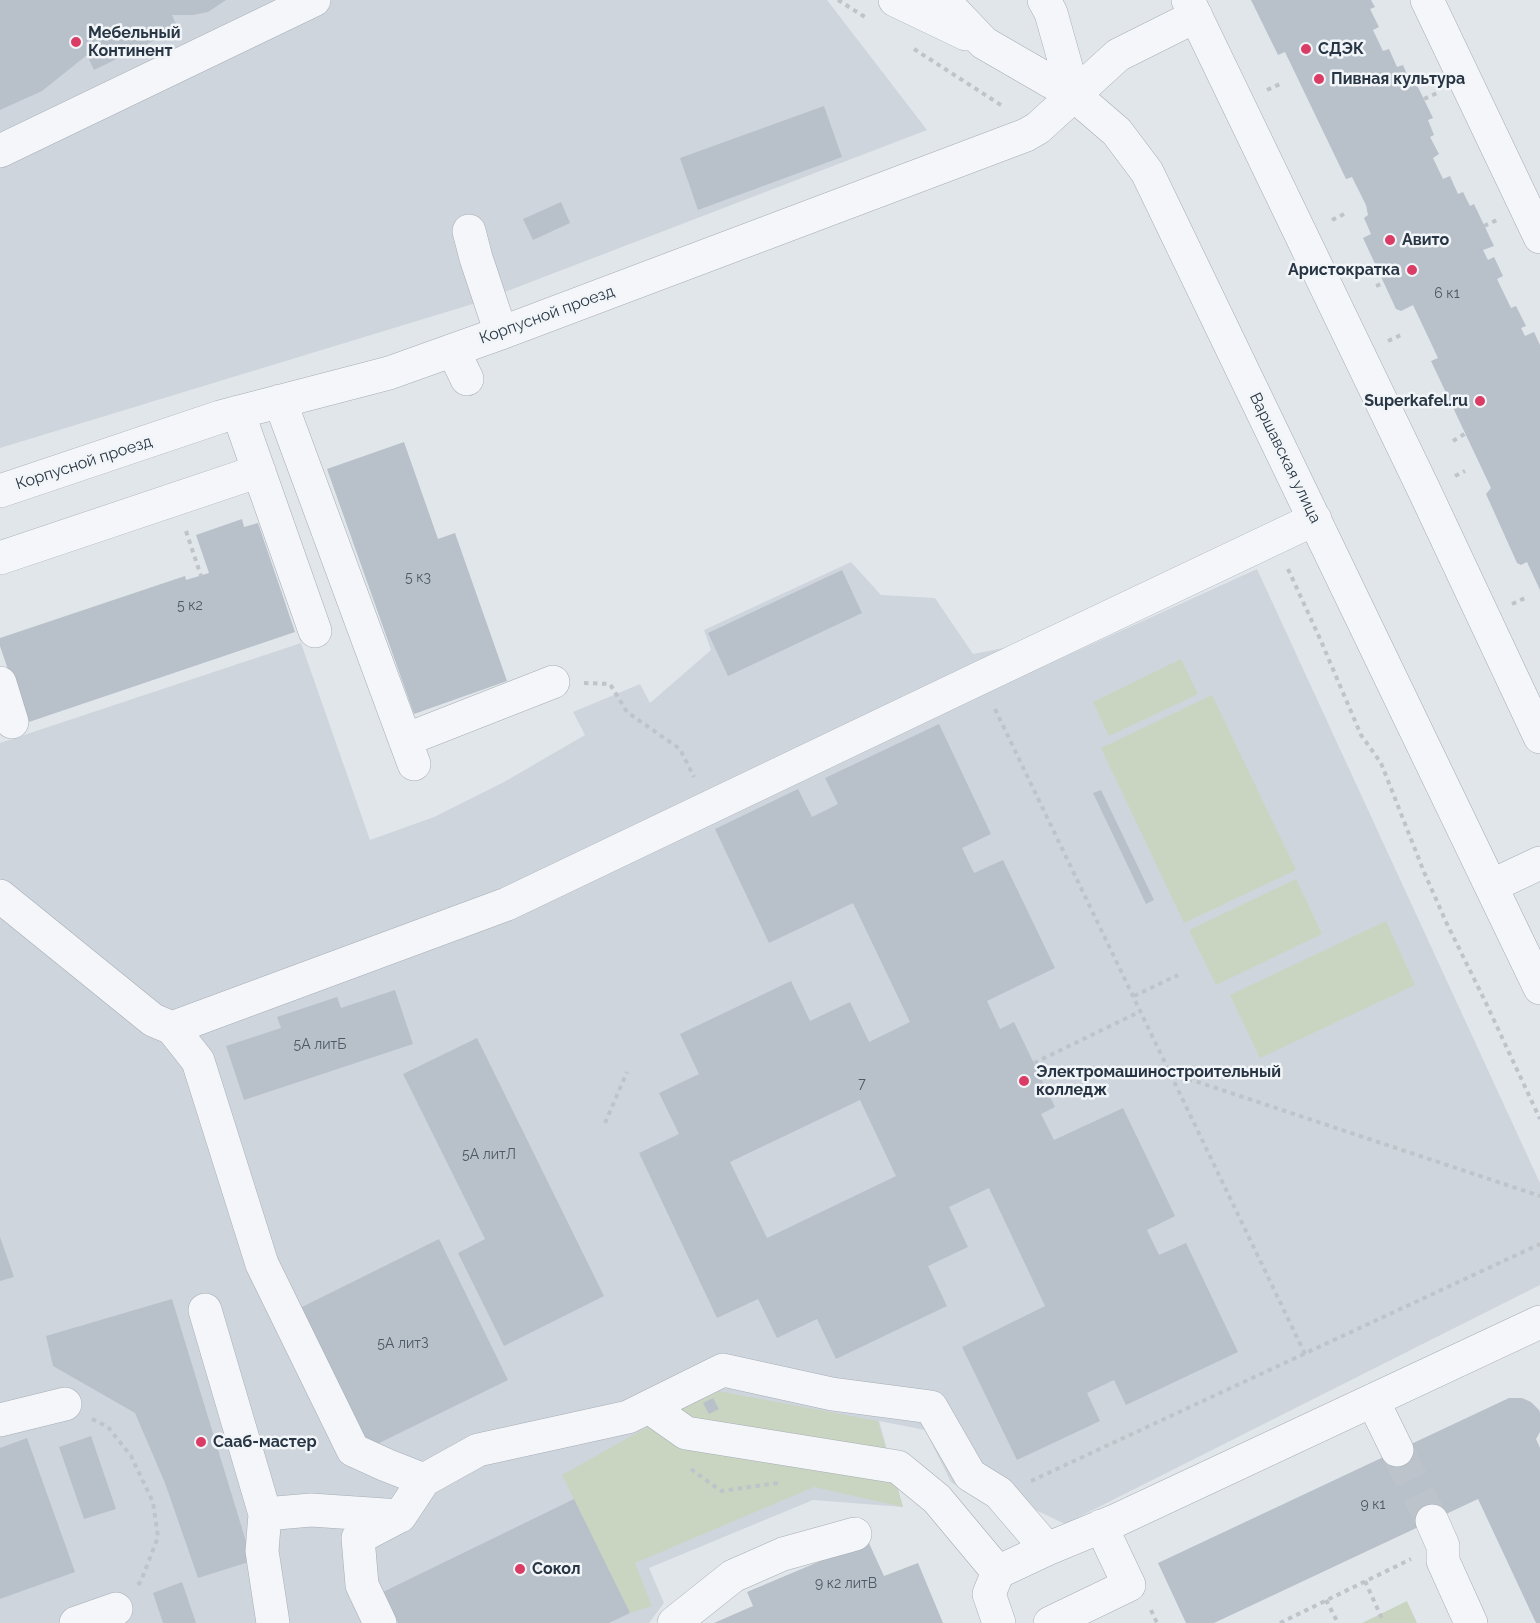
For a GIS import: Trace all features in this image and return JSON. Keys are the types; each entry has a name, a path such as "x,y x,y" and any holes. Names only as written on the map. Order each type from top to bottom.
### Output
{"street":[{"path":"0,151 314,0"},
{"path":"895,0 984,43"},
{"name":"Варшавская улица","path":"943,0 984,43 1074,95 1117,132 1147,172 1540,988"},
{"path":"1044,0 1051,13 1074,95"},
{"path":"1427,0 1540,237"},
{"path":"1192,8 1540,737"},
{"name":"Корпусной проезд","path":"0,491 238,412 389,373 1026,135 1038,128 1118,55 1192,8"},
{"path":"469,231 501,333"},
{"path":"453,350 466,379"},
{"path":"280,401 410,752 553,682"},
{"path":"238,412 315,631"},
{"path":"0,558 259,471"},
{"path":"172,1028 507,904 1314,519"},
{"path":"0,683 12,722"},
{"path":"1491,886 1540,863"},
{"path":"0,896 153,1020 172,1028 198,1060 262,1264 353,1450 424,1480"},
{"path":"205,1310 265,1514 262,1551 273,1623"},
{"path":"999,1623 990,1594 998,1572 1540,1323"},
{"path":"380,1623 363,1585 358,1538 400,1516 424,1480 478,1450 628,1417 723,1370 832,1394 931,1407 970,1475 1001,1495 1047,1549"},
{"path":"1373,1401 1397,1450"},
{"path":"0,1420 65,1404"},
{"path":"650,1407 686,1433 898,1467 937,1499 998,1572"},
{"path":"265,1514 311,1510 400,1516"},
{"path":"1432,1521 1443,1546 1443,1560 1471,1623"},
{"path":"1050,1623 1129,1585 1101,1526"},
{"path":"674,1623 733,1576 783,1554 855,1534"},
{"path":"76,1623 116,1609"}],"path":[{"path":"838,0 868,19"},
{"path":"908,45 1011,112"},
{"path":"1376,286 1384,283"},
{"path":"1453,441 1466,433"},
{"path":"186,533 201,576"},
{"path":"1273,539 1322,641 1361,735 1381,763 1438,903 1540,1119"},
{"path":"980,678 1305,1354"},
{"path":"553,682 610,684 627,712 680,749 710,807"},
{"path":"1134,996 1178,975"},
{"path":"1034,1063 1141,1011"},
{"path":"605,1123 627,1072"},
{"path":"1170,1072 1540,1196"},
{"path":"1001,1495 1540,1244"},
{"path":"65,1404 108,1427 131,1456 153,1502 158,1537 141,1581 116,1609"},
{"path":"1280,1623 1424,1553 1443,1560"},
{"path":"1365,1581 1383,1621"},
{"path":"1326,1600 1338,1623"}],"shaded area":[{"path":"0,0 827,0 927,130 476,303 0,448"},
{"path":"851,562 881,595 935,598 973,654 1029,643 1042,667 1257,569 1540,1183 1540,1285 1065,1524 1029,1507 983,1503 951,1482 925,1430 879,1421 903,1507 813,1500 649,1568 664,1603 649,1623 0,1623 0,743 301,643 370,840 434,817 504,782 585,735 573,712 640,684 650,703 711,650 704,630"}],"green space":[{"path":"1181,659 1198,694 1109,736 1093,702"},
{"path":"1212,695 1296,870 1184,923 1101,748"},
{"path":"1296,879 1322,934 1216,985 1189,930"},
{"path":"1386,921 1415,985 1260,1058 1230,995"},
{"path":"713,1390 878,1421 903,1507 814,1487 635,1563 652,1606 630,1613 562,1475"},
{"path":"1407,1601 1417,1623 1362,1623"}],"building":[{"name":"Мебельный Континент","path":"0,0 226,0 208,12 172,15 178,29 94,70 87,55 42,91 0,110"},
{"path":"1251,0 1371,0 1375,7 1370,9 1379,27 1373,30 1383,51 1389,49 1397,67 1403,65 1409,79 1413,77 1433,118 1428,120 1434,135 1430,137 1439,154 1433,158 1443,179 1450,176 1458,194 1463,192 1470,206 1474,204 1494,246 1483,250 1488,260 1494,257 1503,276 1497,279 1511,308 1516,306 1526,326 1521,328 1525,336 1534,332 1540,345 1540,590 1527,562 1521,565 1517,563 1486,494 1491,488 1431,361 1438,358 1413,305 1401,311 1396,309 1363,238 1371,234 1364,218 1368,215 1366,205 1352,177 1346,179 1285,52 1278,55"},
{"path":"824,106 842,157 698,210 680,158"},
{"path":"561,202 570,223 533,240 523,219"},
{"path":"404,442 438,539 455,533 507,681 414,714 327,469"},
{"path":"242,519 244,527 258,523 295,632 26,723 0,646 0,638 185,576 186,580 209,573 196,535"},
{"path":"842,570 862,613 728,676 708,633"},
{"path":"939,724 991,834 962,848 974,873 1003,860 1055,968 987,1001 1000,1029 1014,1022 1055,1107 1041,1114 1054,1140 1123,1108 1175,1216 1147,1230 1159,1255 1186,1243 1238,1352 1126,1405 1114,1380 1087,1393 1100,1421 1017,1460 962,1347 1045,1306 989,1188 949,1207 968,1247 928,1266 947,1306 836,1359 817,1319 777,1338 758,1299 717,1318 639,1153 679,1134 659,1093 699,1074 680,1034 791,981 810,1021 850,1002 869,1042 910,1022 853,903 769,943 715,829 798,789 812,817 838,804 825,778","holes":["860,1100 896,1176 767,1238 730,1162"]},
{"path":"1101,790 1154,900 1146,904 1093,793"},
{"path":"395,990 413,1044 244,1100 226,1046 281,1028 277,1017 337,997 341,1008"},
{"path":"477,1038 604,1296 504,1346 458,1253 485,1239 403,1074"},
{"path":"0,1237 14,1277 0,1281"},
{"path":"439,1239 508,1380 367,1449 298,1309"},
{"path":"172,1299 252,1561 198,1578 165,1483 135,1413 53,1366 46,1336"},
{"path":"713,1398 719,1409 709,1414 703,1403"},
{"path":"1509,1398 1522,1398 1531,1402 1540,1413 1540,1432 1536,1439 1540,1448 1540,1623 1536,1623 1478,1499 1214,1623 1186,1623 1158,1563"},
{"path":"91,1436 116,1509 84,1519 59,1447"},
{"path":"27,1438 75,1572 0,1599 0,1448"},
{"name":"Сокол","path":"574,1499 630,1613 609,1623 398,1623 383,1592"},
{"path":"868,1541 884,1576 918,1563 943,1623 714,1623 753,1606 747,1592"},
{"path":"182,1582 196,1623 163,1623 153,1593"}],"tunnel":[{"path":"1397,1450 1432,1521"}],"place":[{"name":"Мебельный Континент","path":"76,42"},
{"name":"СДЭК","path":"1306,49"},
{"name":"Пивная культура","path":"1319,79"},
{"name":"Авито","path":"1390,240"},
{"name":"Аристократка","path":"1412,270"},
{"name":"Superkafel.ru","path":"1480,401"},
{"name":"Электромашиностроительный колледж","path":"1024,1081"},
{"name":"Сааб-мастер","path":"201,1442"},
{"name":"Сокол","path":"520,1569"}]}
